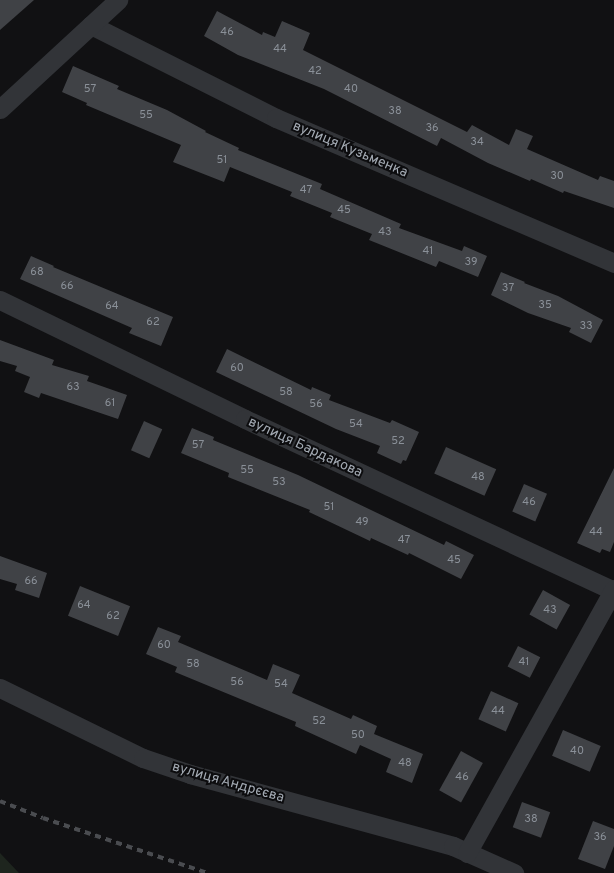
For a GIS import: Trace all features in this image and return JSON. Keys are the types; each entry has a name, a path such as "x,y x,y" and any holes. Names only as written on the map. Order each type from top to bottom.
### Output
{"street":[{"path":"0,109 118,0"},
{"name":"вулиця Кузьменка","path":"91,25 276,118 614,263"},
{"name":"вулиця Бардакова","path":"0,300 245,420 614,590"},
{"path":"466,852 614,590"},
{"name":"вулиця Андрєєва","path":"0,688 142,758 190,774 453,846 514,873"}],"shaded area":[{"path":"0,853 19,873 0,873"}],"building":[{"path":"0,0 34,0 0,30"},
{"path":"217,11 262,35 263,32 275,37 282,21 310,33 303,50 467,132 472,125 509,145 516,129 533,136 527,149 598,180 600,176 614,181 614,208 564,191 563,193 531,179 530,181 488,163 441,138 437,146 324,89 238,55 204,36"},
{"path":"73,66 119,86 117,89 167,110 205,132 239,148 238,150 322,184 320,189 401,224 399,228 462,251 464,246 487,256 478,277 439,261 436,267 369,240 372,234 330,217 332,213 290,196 292,192 230,167 224,182 173,162 181,145 86,105 87,103 62,92"},
{"path":"31,256 173,317 161,346 129,333 132,328 20,279"},
{"path":"501,272 558,296 603,320 591,343 569,332 571,328 528,313 491,295"},
{"path":"0,340 54,360 52,365 89,376 87,381 127,395 118,419 41,393 39,398 24,392 30,377 15,371 17,366 0,361"},
{"path":"227,349 311,390 312,387 331,395 329,400 390,423 392,420 419,432 406,461 403,460 401,464 377,453 380,446 336,429 216,372"},
{"path":"144,421 162,429 149,458 131,450"},
{"path":"192,428 214,437 213,440 298,475 444,545 446,541 474,555 461,579 409,553 408,555 371,538 370,541 309,512 310,510 228,477 229,473 181,453"},
{"path":"446,447 496,469 484,496 434,473"},
{"path":"614,468 614,542 610,552 602,549 600,553 577,543"},
{"path":"524,484 547,494 535,521 512,512"},
{"path":"0,556 47,573 39,598 15,590 17,584 0,579"},
{"path":"80,586 130,606 118,636 68,616"},
{"path":"543,590 570,605 557,630 529,614"},
{"path":"158,627 181,636 178,642 267,680 273,664 300,675 292,693 351,719 353,715 377,726 374,734 423,754 412,783 386,772 391,759 360,745 356,754 295,726 296,722 175,672 177,667 146,654"},
{"path":"518,646 540,657 530,678 508,666"},
{"path":"491,691 518,703 506,732 478,719"},
{"path":"563,730 601,746 590,772 552,756"},
{"path":"461,751 483,763 461,802 439,790"},
{"path":"522,802 550,812 541,838 513,827"},
{"path":"593,821 614,829 614,846 605,869 578,859"}],"railway":[{"path":"0,801 43,818 207,873"}]}
